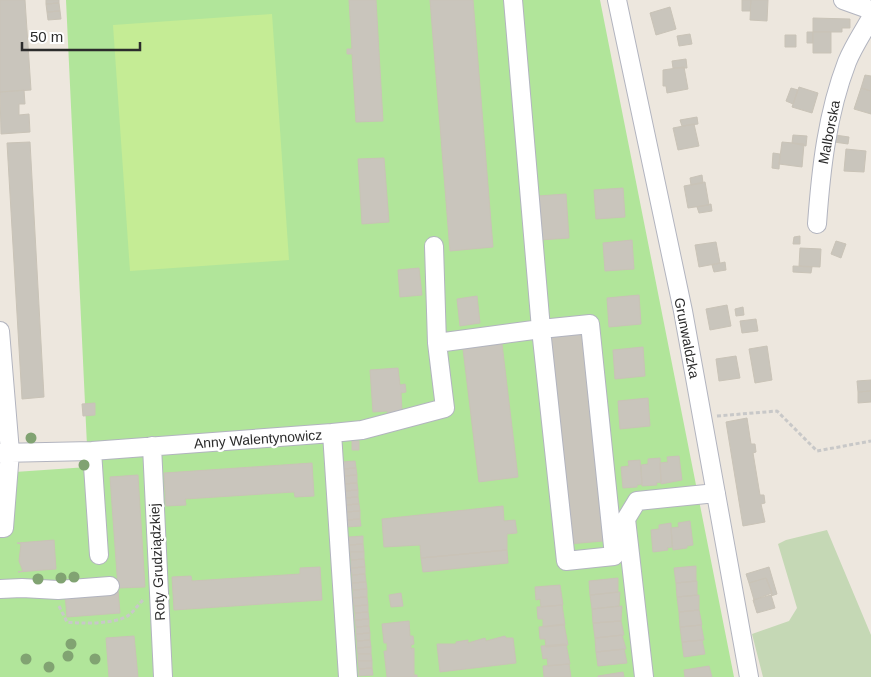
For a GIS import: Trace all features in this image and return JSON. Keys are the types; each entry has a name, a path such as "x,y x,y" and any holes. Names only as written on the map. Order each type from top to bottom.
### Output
{"street":[{"path":"437,343 541,329 590,324 614,556 566,561 541,329 513,0"},
{"name":"Grunwaldzka","path":"617,0 683,311 749,677"},
{"path":"843,0 871,10"},
{"name":"Malborska","path":"817,224 821,178 830,116 848,60 871,18"},
{"path":"332,433 362,430 445,408 437,343 434,246"},
{"path":"0,331 5,452 4,528 0,528"},
{"name":"Anny Walentynowicz","path":"5,452 92,451 332,433 348,677"},
{"name":"Roty Grudziądzkiej","path":"152,446 163,677"},
{"path":"92,451 99,555"},
{"path":"644,677 626,519 637,500 716,493"},
{"path":"0,589 58,590 110,586"}],"path":[{"path":"702,418 777,411 817,451 871,441"},
{"path":"41,589 53,596 67,622 81,624 122,618 129,614 145,598"}],"green space":[{"path":"66,0 600,0 734,677 0,677 0,473 88,467"},
{"path":"272,14 289,260 130,271 113,25"},
{"path":"827,530 871,635 871,677 763,677 752,634 789,621 797,608 778,544 786,540"}],"building":[{"path":"0,0 25,0 31,90 0,92"},
{"path":"46,0 59,0 59,3 46,4"},
{"path":"349,0 376,0 383,121 356,122 352,54 347,54 347,49 352,49"},
{"path":"430,0 473,0 493,247 450,251"},
{"path":"742,0 751,0 750,11 742,11"},
{"path":"751,0 768,0 767,21 750,20"},
{"path":"59,3 60,11 47,12 46,4"},
{"path":"670,7 676,29 656,35 650,13"},
{"path":"60,11 61,19 48,20 47,12"},
{"path":"813,18 850,19 850,28 842,28 842,32 813,32"},
{"path":"807,32 813,32 813,43 807,43"},
{"path":"813,32 831,32 831,53 813,53"},
{"path":"690,34 692,44 679,46 677,36"},
{"path":"785,35 796,35 796,47 785,47"},
{"path":"686,59 687,68 673,68 672,61"},
{"path":"684,67 688,89 667,93 666,86 663,86 663,70"},
{"path":"865,75 871,76 871,91 861,88"},
{"path":"799,87 818,93 812,113 792,107"},
{"path":"791,88 798,90 793,104 786,101"},
{"path":"861,88 871,91 871,114 854,109"},
{"path":"24,90 25,104 19,104 19,115 29,114 30,132 1,134 0,92"},
{"path":"697,117 698,124 682,126 680,120"},
{"path":"694,124 699,146 678,150 673,128"},
{"path":"793,135 807,136 806,146 792,143"},
{"path":"835,135 849,137 848,144 834,142"},
{"path":"30,142 44,397 22,399 7,143"},
{"path":"782,142 804,144 802,167 779,164"},
{"path":"846,149 866,151 864,172 844,171"},
{"path":"773,153 780,154 779,169 772,168"},
{"path":"384,158 389,222 362,224 358,159"},
{"path":"702,175 703,183 691,185 690,178"},
{"path":"705,182 709,205 688,208 684,186"},
{"path":"623,188 625,217 596,219 594,190"},
{"path":"566,194 569,238 540,240 538,196"},
{"path":"711,204 712,211 699,213 697,207"},
{"path":"800,236 800,244 793,244 794,237"},
{"path":"632,240 634,269 605,271 603,243"},
{"path":"836,241 846,244 841,258 831,254"},
{"path":"716,242 720,263 699,267 695,245"},
{"path":"800,248 821,249 820,267 799,266"},
{"path":"725,262 726,270 714,272 712,265"},
{"path":"793,266 812,267 811,273 793,272"},
{"path":"419,268 422,295 400,297 398,270"},
{"path":"639,295 641,324 609,327 607,298"},
{"path":"477,296 480,323 460,326 457,299"},
{"path":"727,305 731,326 710,330 706,309"},
{"path":"743,307 744,315 736,316 735,309"},
{"path":"756,319 758,331 742,333 740,321"},
{"path":"583,329 603,541 569,544 549,332"},
{"path":"502,344 518,477 479,482 463,349"},
{"path":"767,346 772,380 755,383 749,349"},
{"path":"643,347 645,376 615,379 613,350"},
{"path":"736,356 740,378 719,381 716,359"},
{"path":"398,368 400,385 405,384 406,392 401,393 402,410 388,414 387,411 373,412 370,370"},
{"path":"871,380 871,391 858,392 857,381"},
{"path":"871,391 871,402 858,403 858,392"},
{"path":"648,398 650,426 620,429 618,401"},
{"path":"95,403 95,415 83,416 82,404"},
{"path":"747,418 751,444 755,444 756,452 753,453 760,495 764,495 765,503 761,504 765,522 743,526 726,422"},
{"path":"352,441 359,441 359,450 352,450"},
{"path":"679,456 682,480 661,484 660,463 668,462 667,457"},
{"path":"660,458 661,482 656,483 657,485 642,486 641,465 648,464 648,459"},
{"path":"640,460 642,484 637,485 637,487 623,488 621,467 629,466 628,461"},
{"path":"355,461 356,468 342,469 342,462"},
{"path":"312,463 314,496 295,497 294,492 185,499 186,505 166,506 164,473"},
{"path":"356,468 357,475 343,476 342,469"},
{"path":"138,475 145,587 118,588 110,477"},
{"path":"357,475 357,483 343,484 343,476"},
{"path":"357,483 358,490 344,491 343,484"},
{"path":"358,490 358,497 344,498 344,491"},
{"path":"358,497 359,504 345,505 344,498"},
{"path":"359,504 360,511 345,512 345,505"},
{"path":"503,506 504,521 515,520 517,533 507,534 507,550 421,558 420,545 384,547 382,519"},
{"path":"360,511 360,519 346,520 345,512"},
{"path":"360,519 361,526 346,527 346,520"},
{"path":"690,521 693,545 673,550 671,528 679,527 678,523"},
{"path":"671,523 672,547 667,548 668,550 653,552 651,530 659,529 659,525"},
{"path":"363,536 363,544 349,545 349,537"},
{"path":"54,540 56,569 18,572 23,571 19,561 21,544 17,543"},
{"path":"363,544 364,552 350,552 349,545"},
{"path":"507,550 508,563 423,572 421,558"},
{"path":"350,552 364,552 364,559 351,560"},
{"path":"364,559 365,567 351,568 351,560"},
{"path":"696,566 696,581 676,583 674,568"},
{"path":"320,567 322,600 174,610 172,577 191,576 192,581 300,574 300,568"},
{"path":"365,567 365,574 352,575 351,568"},
{"path":"769,567 777,594 771,596 772,593 766,578 749,583 746,574"},
{"path":"365,574 366,582 352,583 352,575"},
{"path":"618,578 618,592 590,595 589,581"},
{"path":"766,578 772,593 754,600 749,583"},
{"path":"697,581 697,595 677,597 676,583"},
{"path":"366,582 367,589 353,590 352,583"},
{"path":"560,585 563,605 541,607 540,599 536,600 535,587"},
{"path":"367,589 367,597 353,598 353,590"},
{"path":"118,590 120,613 67,617 65,594"},
{"path":"620,592 619,606 592,609 590,595"},
{"path":"401,593 403,606 391,607 389,595"},
{"path":"699,595 699,610 679,612 677,597"},
{"path":"771,595 775,608 757,613 753,600"},
{"path":"367,597 368,605 354,606 353,598"},
{"path":"368,605 368,612 355,613 354,606"},
{"path":"562,605 565,625 543,627 543,619 538,619 537,607"},
{"path":"622,606 621,621 593,623 592,609"},
{"path":"699,610 702,625 680,627 679,612"},
{"path":"368,612 369,619 355,620 355,613"},
{"path":"369,619 369,626 356,627 355,620"},
{"path":"409,621 410,636 413,636 414,644 411,645 411,649 414,648 414,675 417,675 417,677 387,677 384,651 387,651 387,643 384,643 382,624"},
{"path":"621,621 624,635 595,638 593,623"},
{"path":"564,624 568,645 546,647 545,639 540,639 539,627"},
{"path":"701,625 704,640 682,642 680,627"},
{"path":"369,626 370,633 356,634 356,627"},
{"path":"370,633 370,640 357,641 356,634"},
{"path":"622,635 626,649 596,652 595,638"},
{"path":"134,636 138,677 109,677 106,638"},
{"path":"505,636 506,638 513,638 516,663 440,672 437,644 456,644 456,642 468,640 468,643 485,638 486,641"},
{"path":"370,640 371,647 357,648 357,641"},
{"path":"702,640 705,654 684,657 682,642"},
{"path":"566,644 570,664 548,666 547,658 543,659 541,646"},
{"path":"371,647 371,654 358,654 357,648"},
{"path":"624,649 627,663 598,666 596,652"},
{"path":"358,654 371,654 372,661 358,661"},
{"path":"358,661 372,661 372,668 359,669"},
{"path":"569,664 571,677 544,677 543,666"},
{"path":"709,666 712,677 685,677 684,670"},
{"path":"372,668 373,675 359,676 359,669"},
{"path":"623,672 624,677 598,677 598,676"}]}
